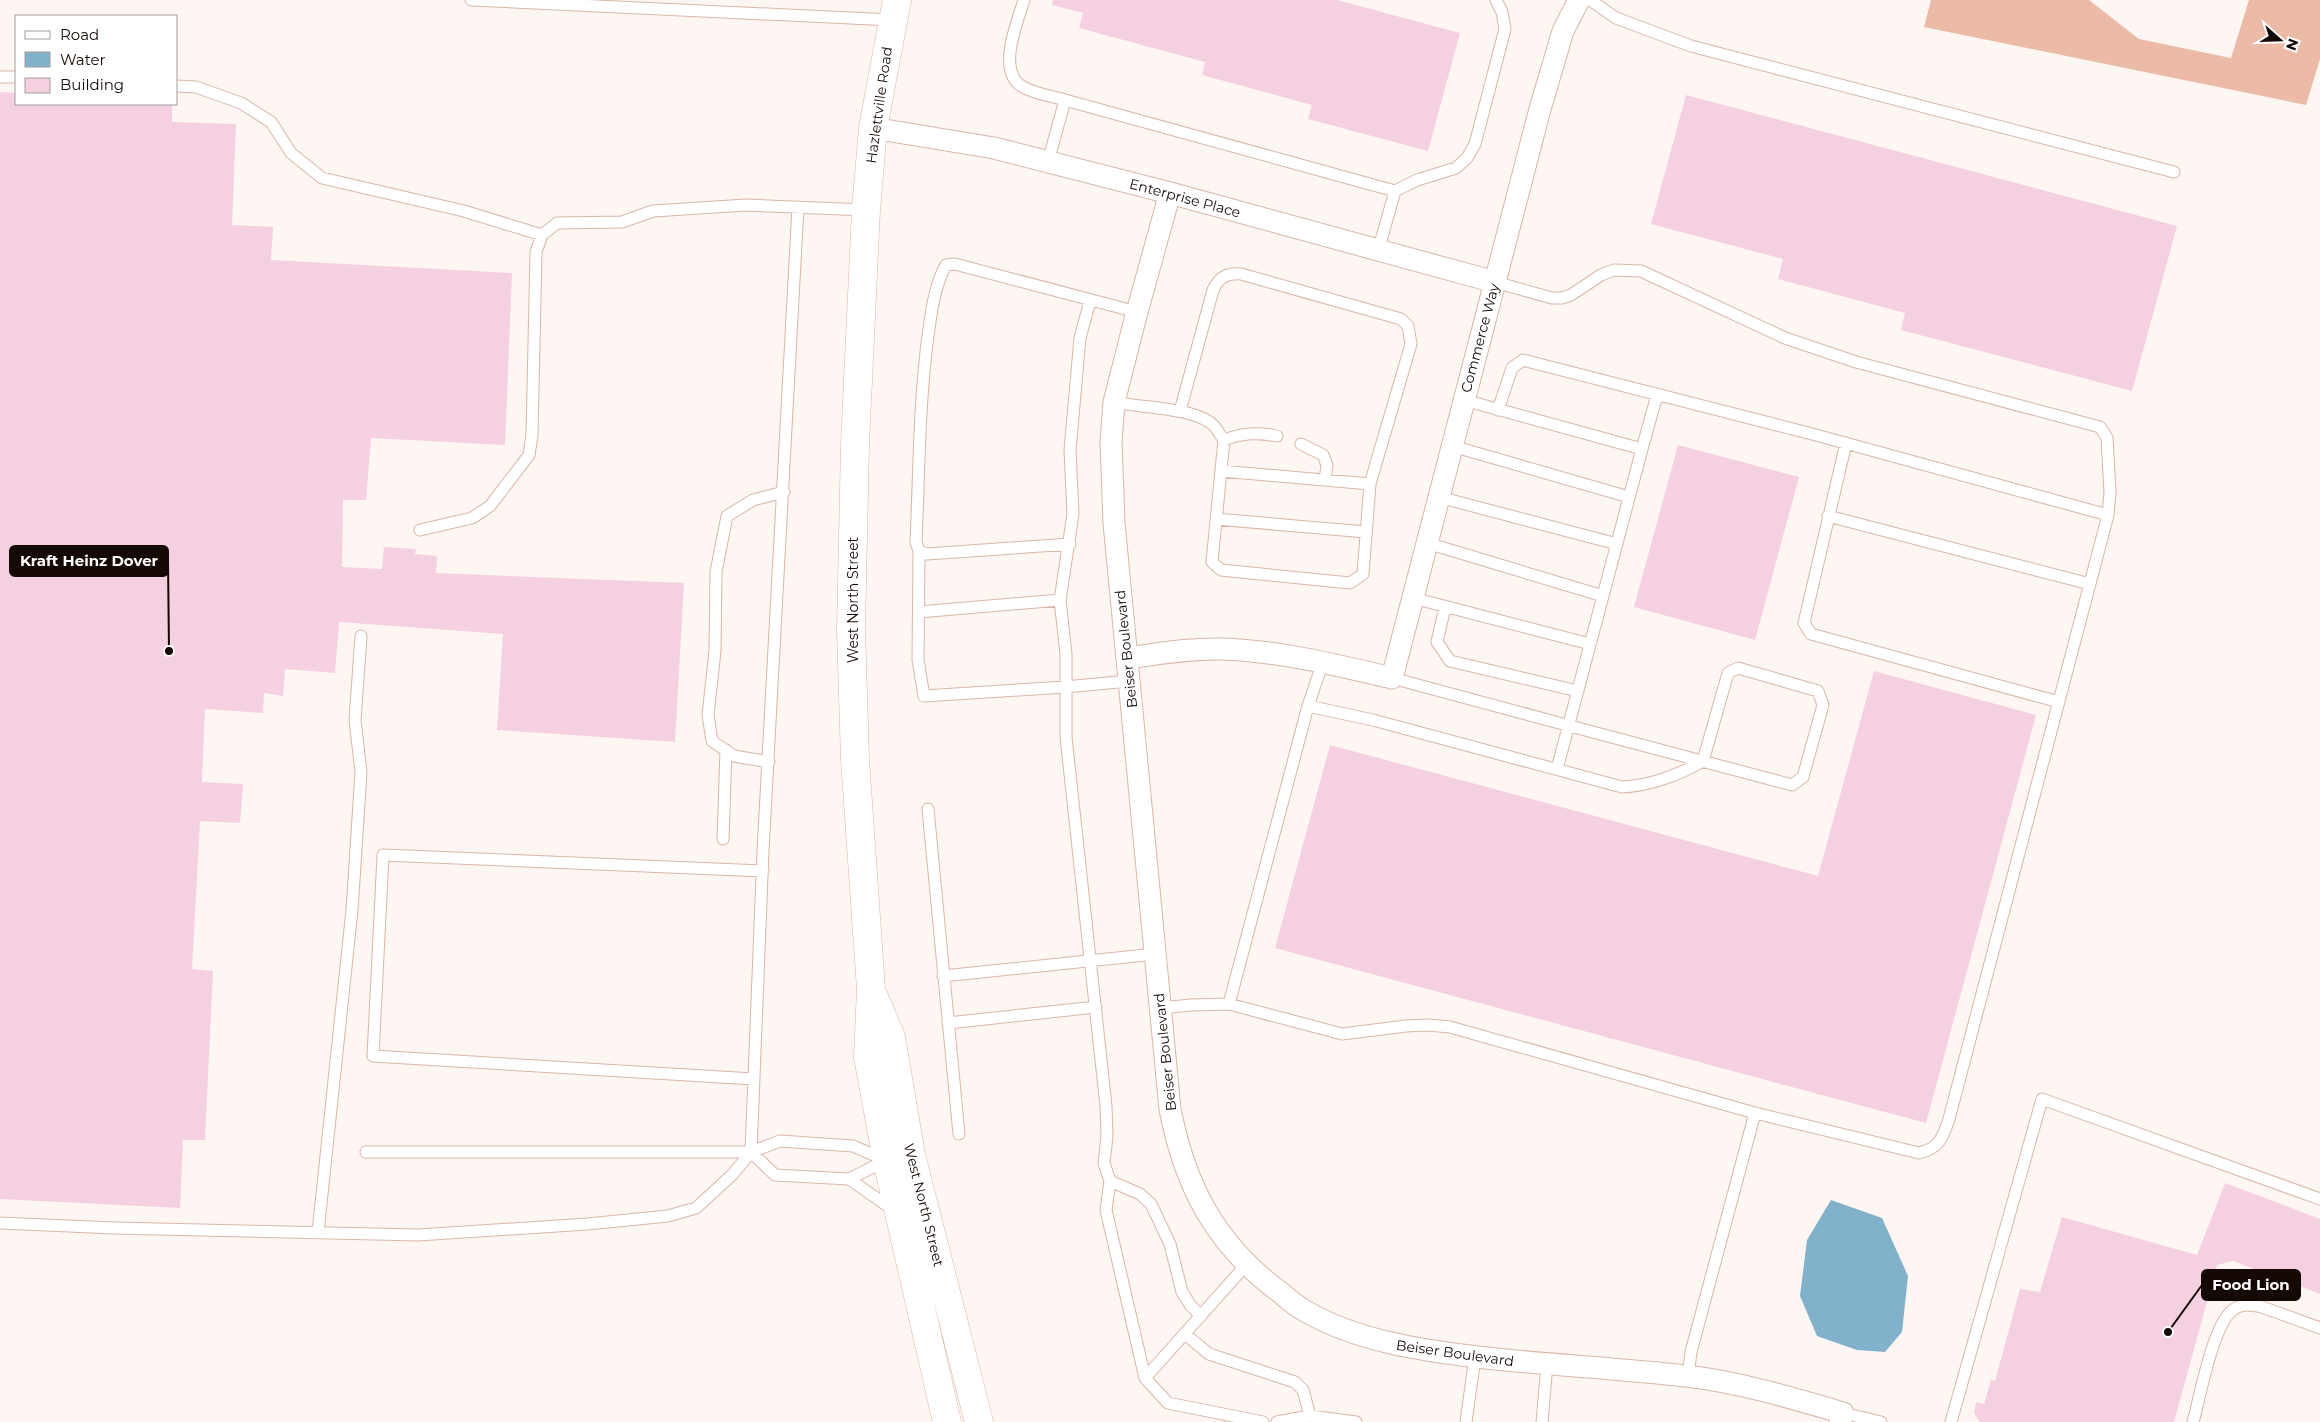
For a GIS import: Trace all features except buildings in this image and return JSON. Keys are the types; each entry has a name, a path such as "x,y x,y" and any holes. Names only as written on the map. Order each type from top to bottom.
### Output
{"main road":[{"name":"Hazlettville Road","path":"866,210 873,128 894,10"},
{"name":"West North Street","path":"866,210 855,445 851,630 855,759 871,989 868,1057 979,1422"},
{"name":"West North Street","path":"899,1158 899,1214 946,1422"}],"street":[{"name":"Commerce Way","path":"1392,678 1495,282 1561,40 1579,0"},
{"name":"Enterprise Place","path":"873,128 994,148 1170,193 1378,252 1495,282"},
{"name":"Beiser Boulevard","path":"1170,193 1114,402 1111,442 1114,523 1170,1108 1177,1146 1194,1189 1214,1225 1246,1265 1306,1312 1345,1329 1388,1343 1448,1355 1688,1376 1745,1387 1842,1417"},
{"path":"1127,658 1184,650 1259,651 1322,662 1392,678"}],"lane":[{"path":"471,0 894,10"},
{"path":"1024,0 1010,52 1009,63 1012,74 1024,88 1395,190 1417,180 1456,168 1467,158 1475,144 1505,30 1502,12 1496,0"},
{"path":"1590,0 1616,18 1691,46 2174,172"},
{"path":"0,76 15,77"},
{"path":"178,86 196,87 241,103 272,122 291,153 322,178 464,210 542,235"},
{"path":"1048,162 1065,100"},
{"path":"1378,252 1395,190"},
{"path":"420,530 472,518 490,506 529,455 532,435 536,252 542,235 557,223 622,222 653,211 746,205 866,210"},
{"path":"0,1223 418,1235 587,1224 668,1216 696,1208 733,1174 751,1152 763,871 798,207"},
{"path":"1129,681 924,696 918,660 920,551 916,542 922,380 932,308 941,273 946,265 955,264 1137,312"},
{"path":"1161,1008 1228,1004 1342,1034 1406,1026 1450,1027 1755,1113 1919,1152 1928,1151 1937,1146 1943,1136 2108,515 2110,492 2107,438 2100,427 1847,359 1785,338 1641,271 1614,270 1601,275 1571,295 1562,298 1552,298 1495,282"},
{"path":"1114,402 1136,407 1180,411 1200,416 1214,426 1224,440 1212,562 1221,570 1350,583 1363,574 1370,484 1411,344 1408,326 1401,319 1241,274 1224,276 1217,281 1214,290 1180,411"},
{"path":"1090,301 1080,338 1070,450 1073,514 1070,544 1060,600 1066,654 1066,737 1106,1106 1107,1136 1104,1163 1110,1181 1106,1210 1145,1378 1168,1403 1263,1422"},
{"path":"1498,410 1512,368 1523,360 1846,443 2108,515"},
{"path":"1557,769 1657,395"},
{"path":"1464,400 1642,449"},
{"path":"1224,440 1242,433 1258,432 1277,436"},
{"path":"1846,443 1804,623 1811,634 2059,702"},
{"path":"1301,444 1316,449 1323,455 1327,465 1325,480"},
{"path":"1452,446 1629,496"},
{"path":"1221,471 1370,484"},
{"path":"769,762 734,756 712,741 708,715 715,651 716,572 727,516 753,500 784,492"},
{"path":"1439,497 1617,544"},
{"path":"1828,516 2090,584"},
{"path":"1216,519 1366,532"},
{"path":"1427,543 1603,596"},
{"path":"920,551 927,554 1070,544"},
{"path":"1413,598 1590,644"},
{"path":"919,612 1060,600"},
{"path":"1446,607 1437,642 1450,661 1578,691"},
{"path":"318,1232 352,910 361,772 355,720 360,636"},
{"path":"1228,1004 1308,706 1322,662"},
{"path":"1308,706 1373,720 1622,787 1633,786 1684,772 1703,762 1728,673 1738,668 1818,691 1823,705 1803,777 1792,785 1703,762 1392,678"},
{"path":"723,839 726,750"},
{"path":"928,809 959,1134"},
{"path":"754,1079 372,1056 383,855 763,871"},
{"path":"943,976 1156,954"},
{"path":"948,1023 1096,1007"},
{"path":"1951,1422 2042,1100 2320,1199"},
{"path":"1688,1376 1691,1352 1755,1113"},
{"path":"366,1152 751,1152 780,1140 853,1146 899,1158"},
{"path":"751,1152 775,1175 849,1179 899,1158"},
{"path":"849,1179 899,1214"},
{"path":"1110,1181 1140,1194 1151,1204 1170,1244 1182,1292 1191,1306 1201,1316"},
{"path":"1145,1378 1246,1265"},
{"path":"2193,1422 2221,1324 2234,1308 2252,1305 2320,1328"},
{"path":"1185,1334 1209,1354 1295,1382 1303,1390 1310,1416"},
{"path":"1466,1422 1475,1357"},
{"path":"1542,1422 1547,1364"},
{"path":"1277,1422 1310,1416 1356,1422"},
{"path":"1842,1417 1881,1422"}],"shaded area":[{"path":"1931,0 2089,0 2139,39 2231,58 2249,0 2320,0 2320,59 2306,105 1924,27"}],"water":[{"path":"1831,1200 1882,1218 1908,1276 1902,1332 1885,1352 1857,1350 1817,1336 1800,1296 1807,1240"}],"place":[{"name":"Kraft Heinz Dover","path":"169,651"},
{"name":"Food Lion","path":"2168,1332"}]}
